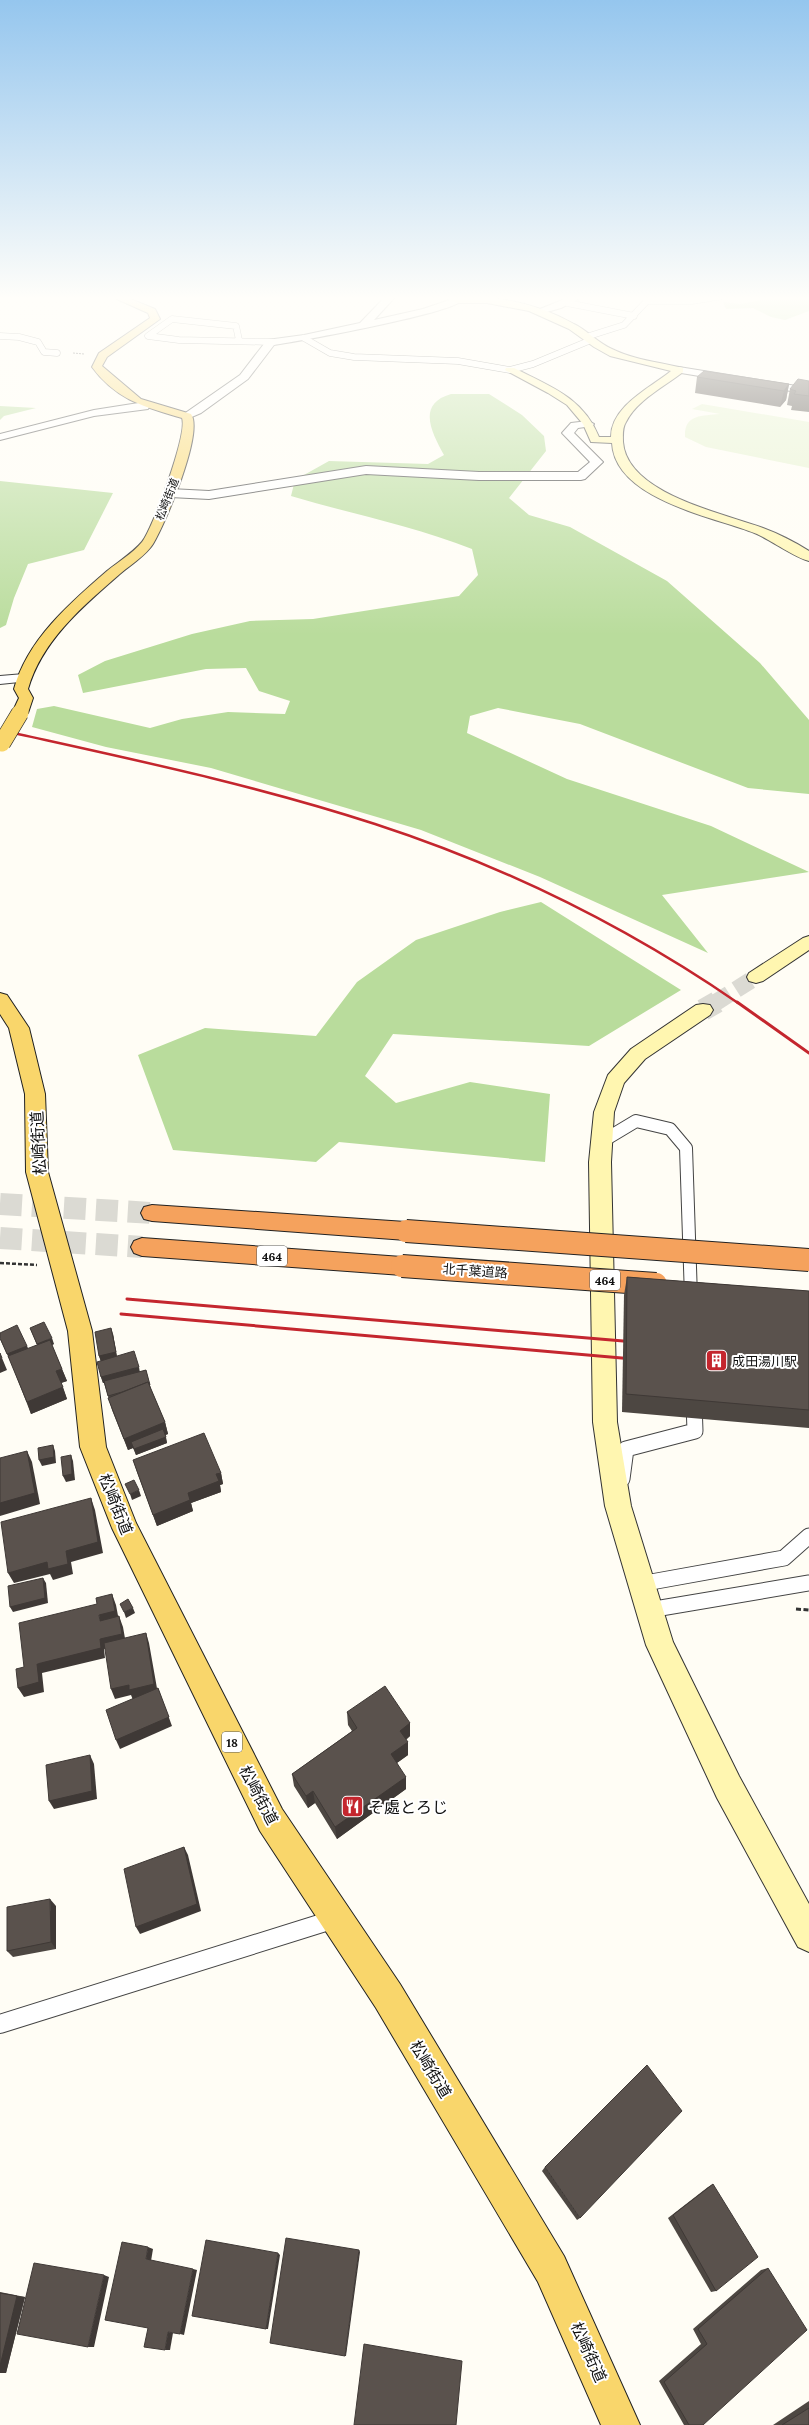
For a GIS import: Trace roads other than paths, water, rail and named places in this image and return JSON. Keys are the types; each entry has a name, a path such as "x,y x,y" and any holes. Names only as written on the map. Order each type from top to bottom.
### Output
{"highway":[{"path":"152,1213 809,1260"},
{"name":"北千葉道路","path":"142,1247 715,1288"}],"main road":[{"path":"161,409 187,416"},
{"name":"松崎街道","path":"24,678 38,652 70,610 147,544 154,532 183,458 189,421 187,416"},
{"path":"1,745 20,713 26,698 21,689 24,678"},
{"name":"松崎街道","path":"0,999 19,1028 35,1094 37,1172 80,1331 93,1447 124,1528 271,1820 388,1996 551,2269 622,2425"}],"street":[{"path":"0,437 94,412 134,409"},
{"path":"187,416 200,409"},
{"path":"575,409 588,424 595,440 616,440"},
{"path":"631,409 619,423 616,440 617,452 626,468 657,492 690,508 783,541 809,557"},
{"path":"170,493 209,495 366,470 479,476 581,476 596,462 568,433 575,426 588,424"},
{"path":"0,680 24,678"},
{"path":"756,977 809,942"},
{"path":"703,1010 638,1054 614,1080 604,1112 600,1162 604,1288 605,1422 618,1506 660,1644 675,1681 728,1787 809,1936"}],"lane":[{"path":"601,1142 636,1121 670,1129 686,1148 692,1313"},
{"path":"618,1506 626,1449 695,1431 694,1392"},
{"path":"645,1597 784,1558 809,1536"},
{"path":"645,1597 809,1583"},
{"path":"0,2024 336,1918"}],"tunnel":[{"path":"715,1003 756,977"},
{"path":"703,1010 717,1002"},
{"path":"0,1204 152,1213"},
{"path":"0,1238 142,1247"}],"railway":[{"path":"0,730 142,762 282,796 375,824 423,841 470,859 563,900 652,948 738,1003"},
{"path":"737,1002 809,1053"},
{"path":"127,1299 635,1342"},
{"path":"121,1314 633,1359"}],"place":[{"name":"成田湯川駅","path":"716,1361"},
{"name":"そ處とろじ","path":"352,1807"}]}
